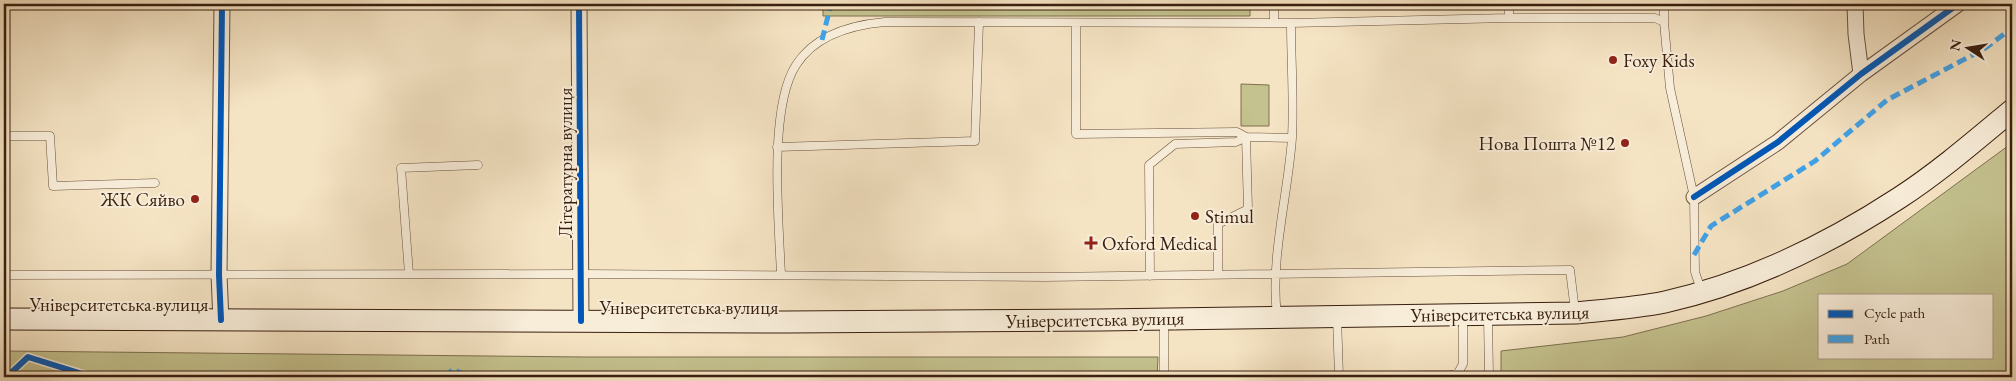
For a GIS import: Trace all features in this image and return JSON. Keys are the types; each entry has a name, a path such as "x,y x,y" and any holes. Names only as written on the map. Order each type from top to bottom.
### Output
{"main road":[{"name":"Університетська вулиця","path":"4,319 786,322 1575,313 1664,302 1742,279 1799,256 1843,233 1900,197 2012,110"}],"street":[{"path":"221,320 219,275 222,4"},
{"name":"Літературна вулиця","path":"579,4 581,321"},
{"path":"1856,4 1856,34 1861,74"},
{"path":"1694,197 1778,142 1861,74 1958,4"}],"lane":[{"path":"1274,4 1274,24"},
{"path":"1509,4 1509,18"},
{"path":"1664,4 1670,88 1694,197 1695,272 1702,292"},
{"path":"781,275 777,147 784,97 792,72 800,59 818,43 840,30 872,23 979,22 1253,26 1509,18 1655,18 1664,22"},
{"path":"777,147 975,141 979,22"},
{"path":"1076,24 1076,134 1237,132 1246,137 1292,138"},
{"path":"1278,317 1275,298 1292,138 1291,24"},
{"path":"4,136 50,136 53,186 155,183"},
{"path":"1218,274 1218,224 1248,209 1246,137"},
{"path":"1150,276 1149,165 1175,144 1236,142 1246,137"},
{"path":"409,274 401,168 478,165"},
{"path":"4,275 581,274 1044,278 1570,270 1575,313"},
{"path":"1258,377 1451,375 1458,373 1463,364 1463,314"},
{"path":"1488,314 1489,377"},
{"path":"1337,316 1339,376"},
{"path":"1164,318 1164,377"}],"shaded area":[{"path":"823,4 1250,4 1250,16 823,16"},
{"path":"1241,84 1269,85 1269,126 1241,126"},
{"path":"2012,143 2012,377 1501,377 1501,351 1623,337 1706,316 1783,291 1847,264"},
{"path":"4,351 584,357 1158,357 1157,377 4,377"}],"marked path":[{"path":"822,40 831,4"},
{"path":"1694,255 1711,226 1815,161 1887,100 1984,49 2012,28"},
{"path":"445,377 453,369 469,377"},
{"path":"119,377 157,374 170,377"}],"cycle path":[{"path":"221,320 219,275 222,4"},
{"path":"579,4 581,321"},
{"path":"1694,197 1778,142 1861,74 1958,4"},
{"path":"4,372 11,373 28,357 92,377"}],"place":[{"name":"Foxy Kids","path":"1613,60"},
{"name":"Нова Пошта №12","path":"1625,143"},
{"name":"ЖК Сяйво","path":"195,199"},
{"name":"Stimul","path":"1195,216"},
{"name":"Oxford Medical","path":"1091,243"}]}
